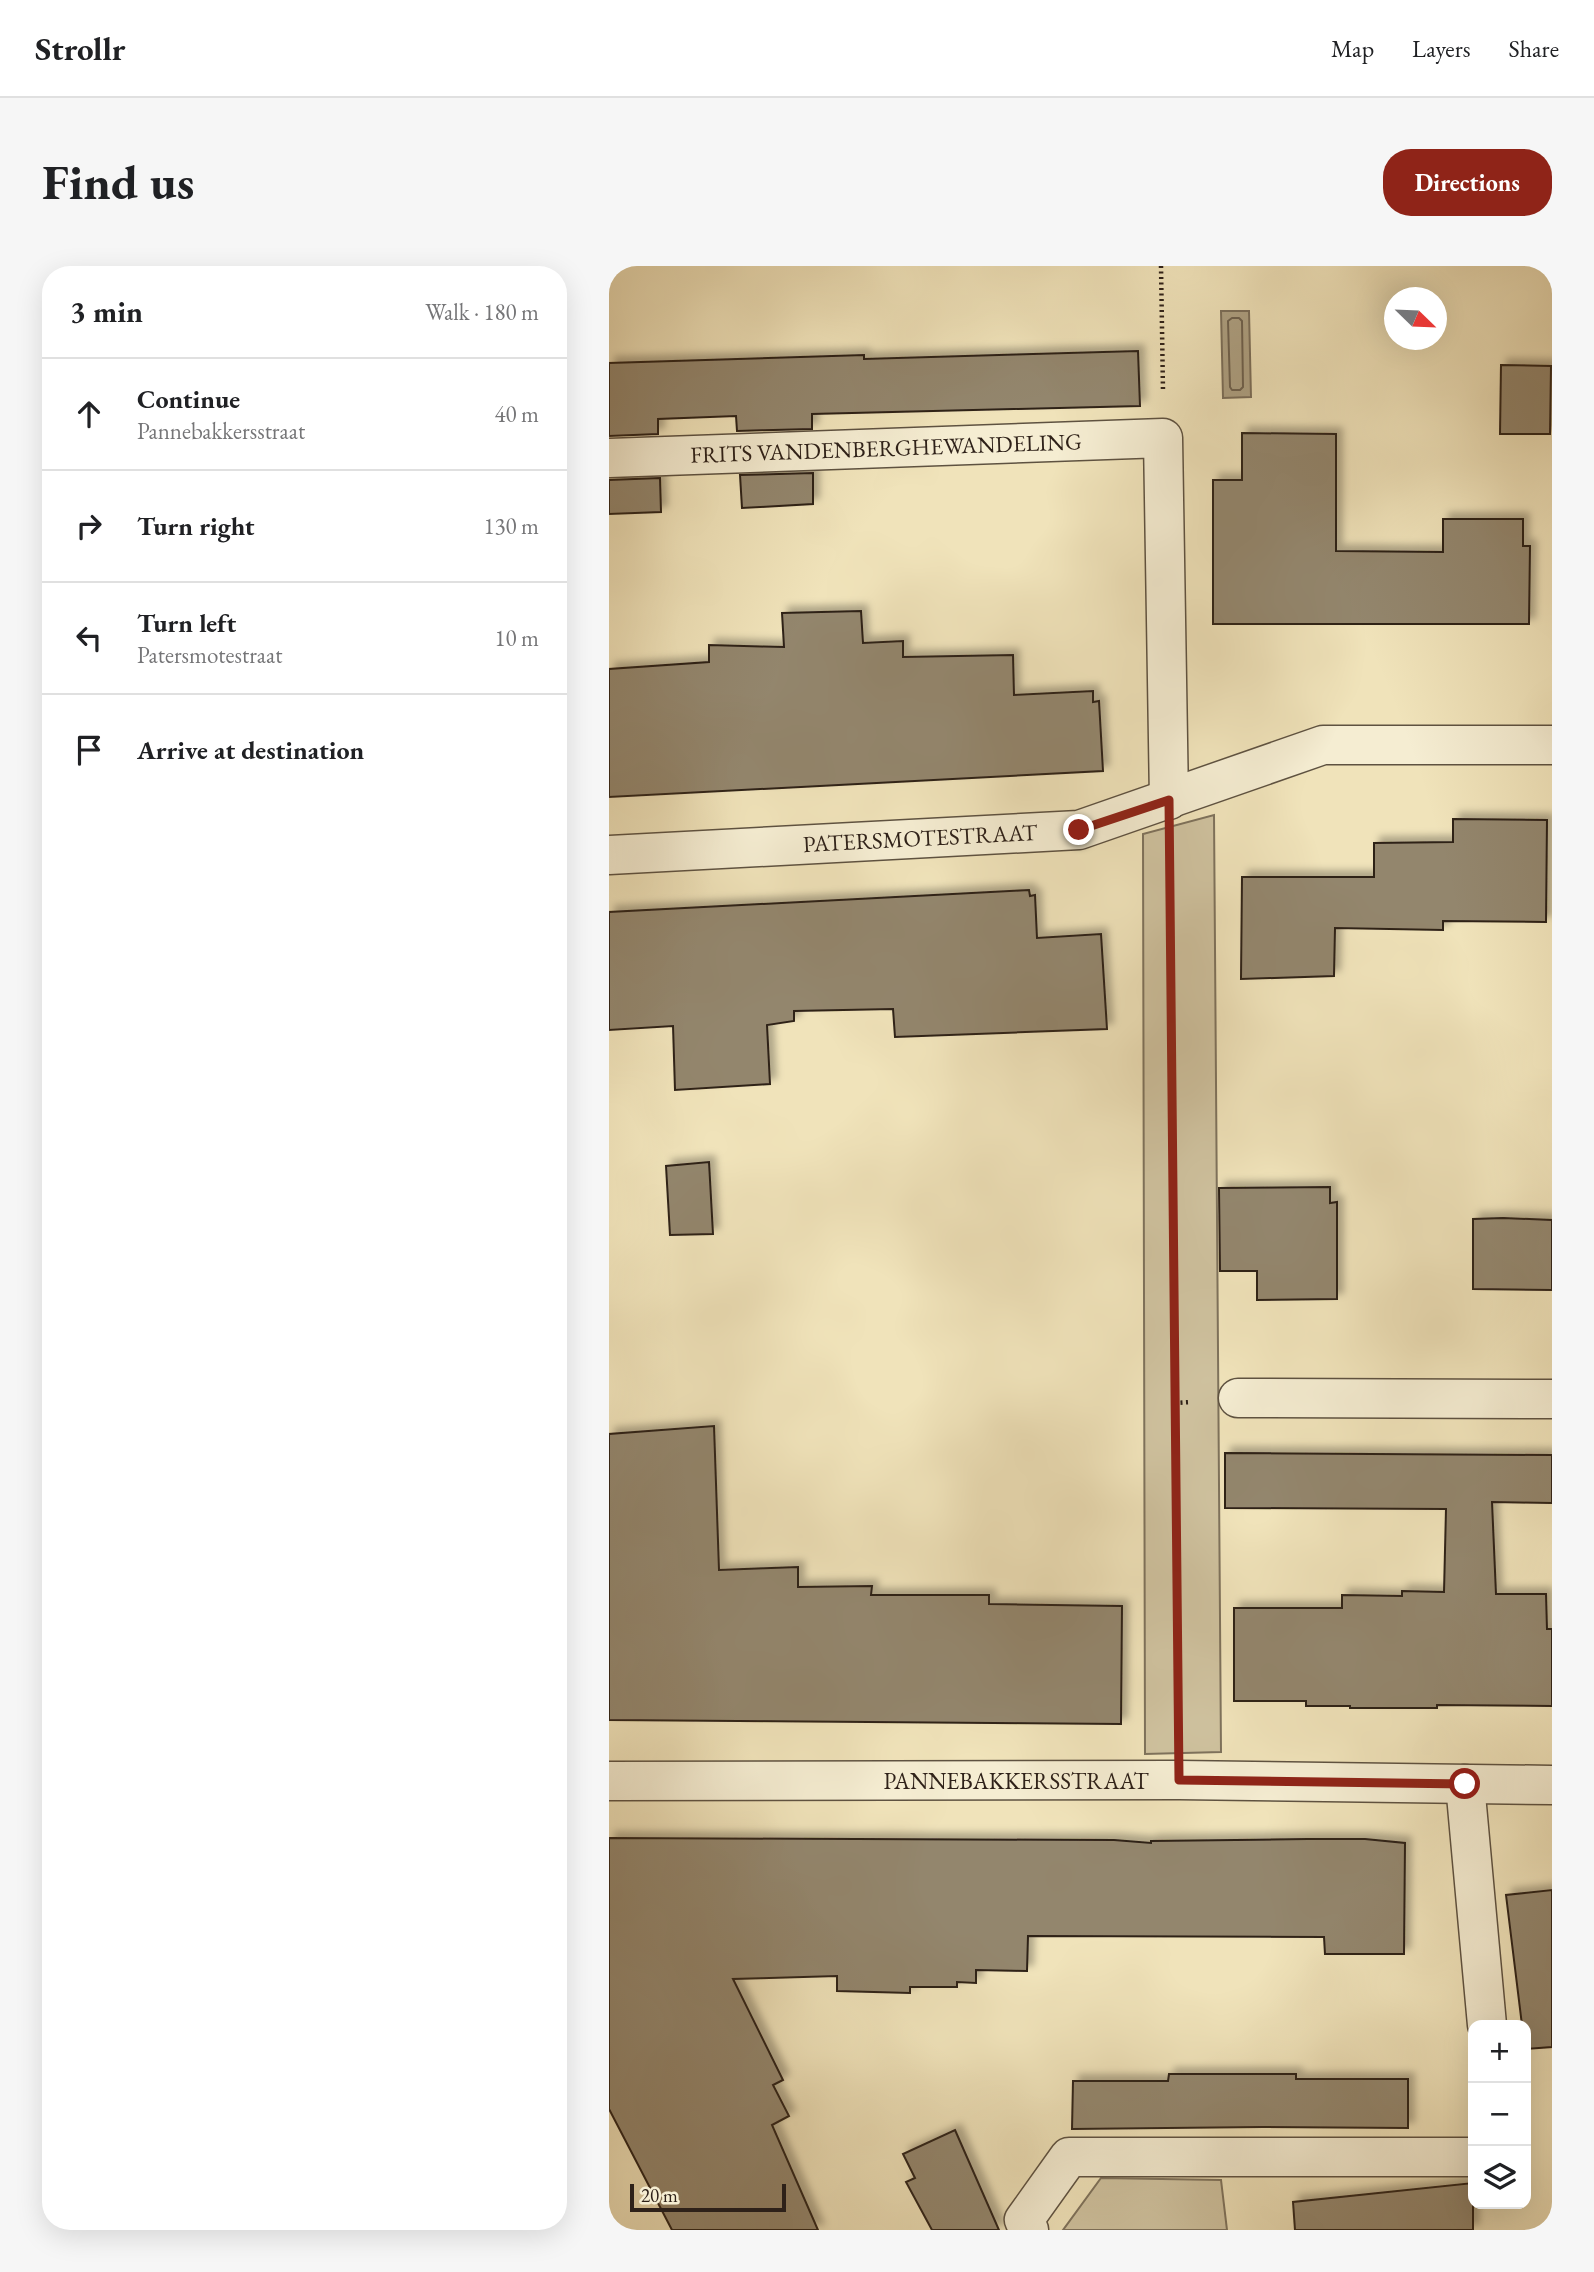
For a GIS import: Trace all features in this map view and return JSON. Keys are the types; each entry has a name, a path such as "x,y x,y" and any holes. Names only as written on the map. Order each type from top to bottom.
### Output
{"street":[{"name":"FRITS VANDENBERGHEWANDELING","path":"609,458 1163,438"},
{"path":"1163,438 1169,800"},
{"name":"PATERSMOTESTRAAT","path":"609,855 1079,830 1323,746 1552,745"},
{"path":"1238,1398 1552,1399"},
{"name":"PANNEBAKKERSSTRAAT","path":"609,1781 1179,1780 1552,1785"},
{"path":"1465,1784 1487,2020"},
{"path":"1029,2230 1024,2220 1069,2157 1468,2157"}],"path":[{"path":"1161,266 1163,438"},
{"path":"1169,800 1179,1780"}],"shaded area":[{"path":"1214,815 1221,1752 1145,1754 1143,834"},
{"path":"1101,2178 1221,2180 1227,2230 1063,2230"}],"water":[{"path":"1221,311 1249,311 1251,397 1223,398"}],"building":[{"path":"1138,351 1140,406 812,414 812,429 737,431 736,416 658,419 658,434 609,436 609,363 864,355 864,359"},
{"path":"1501,365 1551,366 1550,434 1500,434"},
{"path":"1242,433 1336,434 1336,551 1443,552 1443,519 1523,519 1523,546 1530,546 1529,624 1213,624 1213,480 1242,480"},
{"path":"813,473 813,504 742,508 740,475"},
{"path":"660,478 661,512 609,514 609,480"},
{"path":"861,611 863,643 903,641 903,657 1013,655 1014,695 1093,691 1093,702 1099,701 1103,771 609,797 609,669 709,662 709,645 784,647 782,613"},
{"path":"1453,819 1547,820 1546,922 1443,921 1443,930 1335,928 1334,976 1241,979 1242,877 1374,877 1374,843 1453,842"},
{"path":"1029,890 1030,896 1035,895 1037,938 1101,934 1107,1029 895,1037 893,1009 794,1011 794,1021 767,1025 770,1084 675,1090 673,1026 609,1030 609,912"},
{"path":"709,1162 713,1234 670,1235 666,1166"},
{"path":"1330,1187 1330,1203 1337,1202 1337,1299 1257,1300 1257,1271 1220,1271 1219,1188"},
{"path":"1473,1219 1552,1220 1552,1290 1473,1289"},
{"path":"714,1426 719,1570 798,1567 798,1587 872,1586 871,1595 989,1595 989,1604 1122,1606 1121,1724 609,1720 609,1434"},
{"path":"1225,1453 1552,1455 1552,1503 1492,1502 1496,1594 1546,1594 1547,1629 1552,1629 1552,1706 1437,1705 1437,1708 1350,1708 1306,1706 1306,1701 1234,1701 1234,1608 1342,1608 1342,1595 1402,1596 1402,1591 1444,1592 1446,1509 1225,1508"},
{"path":"609,1838 1114,1840 1151,1843 1365,1839 1405,1843 1404,1954 1325,1954 1324,1937 1028,1936 1027,1971 976,1970 976,1983 957,1982 957,1987 910,1987 910,1993 837,1991 837,1976 733,1979 783,2080 773,2085 789,2116 772,2125 818,2230 672,2230 609,2109"},
{"path":"1552,1890 1552,2047 1531,2049 1531,2020 1521,2020 1506,1895"},
{"path":"1169,2074 1296,2074 1296,2079 1408,2079 1408,2128 1072,2129 1073,2081 1168,2081"},
{"path":"955,2130 999,2230 932,2230 906,2182 915,2178 903,2154"},
{"path":"1468,2184 1468,2209 1473,2209 1473,2230 1295,2230 1293,2202"}],"route":[{"path":"1079,830 1169,800 1179,1780 1465,1784"}]}
